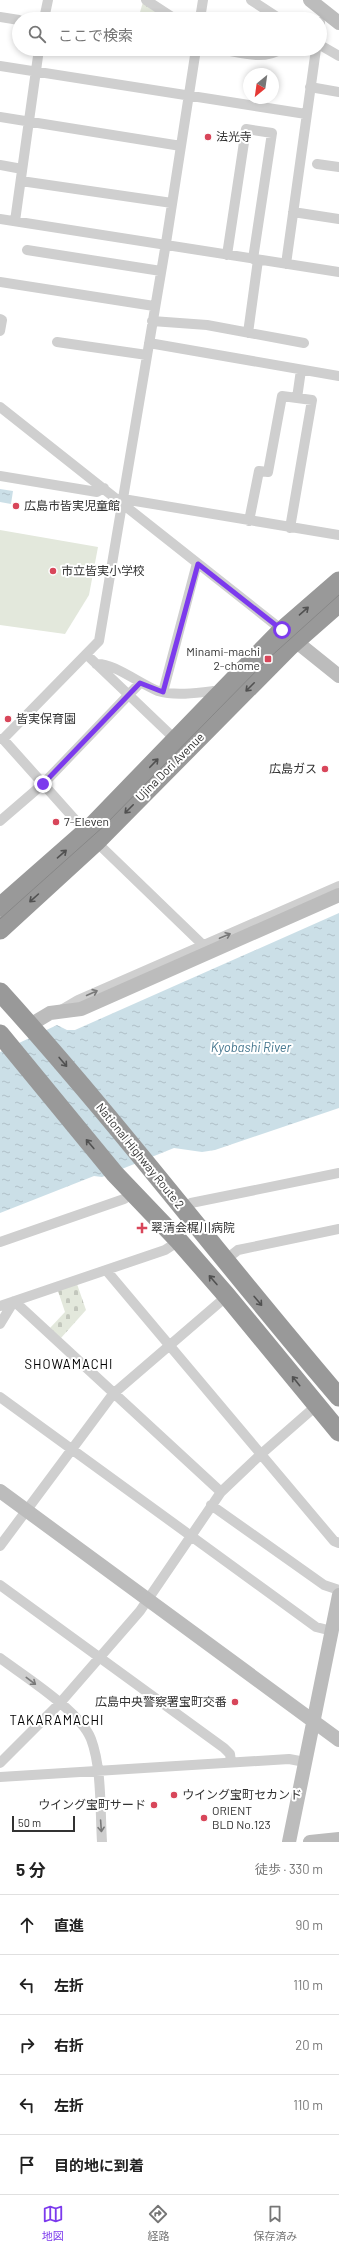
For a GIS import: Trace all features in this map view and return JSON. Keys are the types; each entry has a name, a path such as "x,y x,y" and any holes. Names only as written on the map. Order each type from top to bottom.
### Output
{"highway":[{"name":"Ujina Dori Avenue","path":"0,930 289,636 339,581"},
{"name":"Ujina Dori Avenue","path":"182,745 219,696 289,636 339,603"},
{"name":"Ujina Dori Avenue","path":"0,907 91,837"},
{"name":"National Highway Route 2","path":"0,992 34,1029 146,1161 224,1261 338,1393"},
{"path":"4,1040 132,1194 179,1241 227,1296 316,1406 339,1432"}],"street":[{"path":"45,12 48,0"},
{"path":"146,0 164,12"},
{"path":"201,12 203,0"},
{"path":"251,0 269,12"},
{"path":"310,0 317,12"},
{"path":"0,17 12,19"},
{"path":"327,21 339,23"},
{"path":"327,49 339,56"},
{"path":"15,221 38,56"},
{"path":"195,56 166,244 154,306 99,641 2,739 91,837 204,945"},
{"path":"286,264 315,56"},
{"path":"0,66 189,97 306,114"},
{"path":"310,87 339,92"},
{"path":"0,117 181,146"},
{"path":"227,255 246,129 272,133 248,333"},
{"path":"317,164 339,167"},
{"path":"0,165 22,169"},
{"path":"21,182 172,203"},
{"path":"293,212 339,219"},
{"path":"0,219 339,272"},
{"path":"27,250 161,271"},
{"path":"0,282 154,306"},
{"path":"0,319 2,320 0,331"},
{"path":"152,321 207,325 304,343"},
{"path":"57,342 147,355"},
{"path":"149,343 339,376"},
{"path":"297,398 301,370"},
{"path":"249,520 259,471 268,472 282,396 312,400 290,528"},
{"path":"0,406 339,676"},
{"path":"0,476 97,492 104,488"},
{"path":"122,502 129,500 339,535"},
{"path":"163,692 198,564"},
{"path":"86,655 130,694 182,745"},
{"path":"96,664 104,663 140,683 163,692 194,693 213,691 219,696"},
{"path":"0,820 43,784 140,683"},
{"path":"58,1012 78,1000 339,886"},
{"path":"34,1029 50,1013 81,1009 339,895"},
{"path":"182,1208 191,1203 339,1173"},
{"path":"0,1242 124,1199 132,1194"},
{"path":"224,1261 238,1250 339,1230"},
{"path":"0,1306 165,1250 179,1241"},
{"path":"106,1270 334,1542 339,1543"},
{"path":"0,1546 113,1394 227,1296"},
{"path":"0,1324 14,1301"},
{"path":"14,1301 220,1492"},
{"path":"0,1397 316,1627 332,1631"},
{"path":"0,1764 60,1703 149,1600 220,1492 316,1406"},
{"path":"0,1491 339,1740"},
{"path":"211,1505 324,1586 339,1590"},
{"path":"0,1585 224,1748 230,1754 231,1762"},
{"path":"290,1842 339,1595"},
{"path":"0,1658 60,1703 76,1718 90,1738 97,1772 102,1842"},
{"path":"0,1778 231,1762 289,1759 305,1762"},
{"path":"310,1842 339,1839"}],"green space":[{"path":"143,2 160,12 140,12"},
{"path":"0,530 98,547 89,595 65,634 0,625"},
{"path":"77,1284 86,1310 61,1338 50,1328 65,1312 58,1291"}],"water":[{"path":"0,489 13,491 11,504 0,502"},
{"name":"Kyobashi River","path":"339,913 339,1108 215,1150 202,1152 174,1148 102,1177 94,1176 0,1213 0,1052 57,1025 67,1030 75,1030"}],"tram line":[{"path":"0,919 104,826 268,659 339,595"}],"place":[{"name":"法光寺","path":"208,137"},
{"name":"広島市皆実児童館","path":"16,506"},
{"name":"市立皆実小学校","path":"53,571"},
{"name":"Minami-machi 2-chome","path":"268,659"},
{"name":"皆実保育園","path":"8,719"},
{"name":"広島ガス","path":"325,769"},
{"name":"7-Eleven","path":"56,822"},
{"name":"翠清会梶川病院","path":"142,1228"},
{"name":"広島中央警察署宝町交番","path":"235,1702"},
{"name":"ウイング宝町セカンド","path":"174,1795"},
{"name":"ウイング宝町サード","path":"154,1805"},
{"name":"ORIENT BLD No.123","path":"204,1818"}],"district":[{"name":"SHOWAMACHI","path":"69,1364"},
{"name":"TAKARAMACHI","path":"57,1720"}],"route":[{"path":"43,784 140,683 163,692 198,564 282,630"}]}
